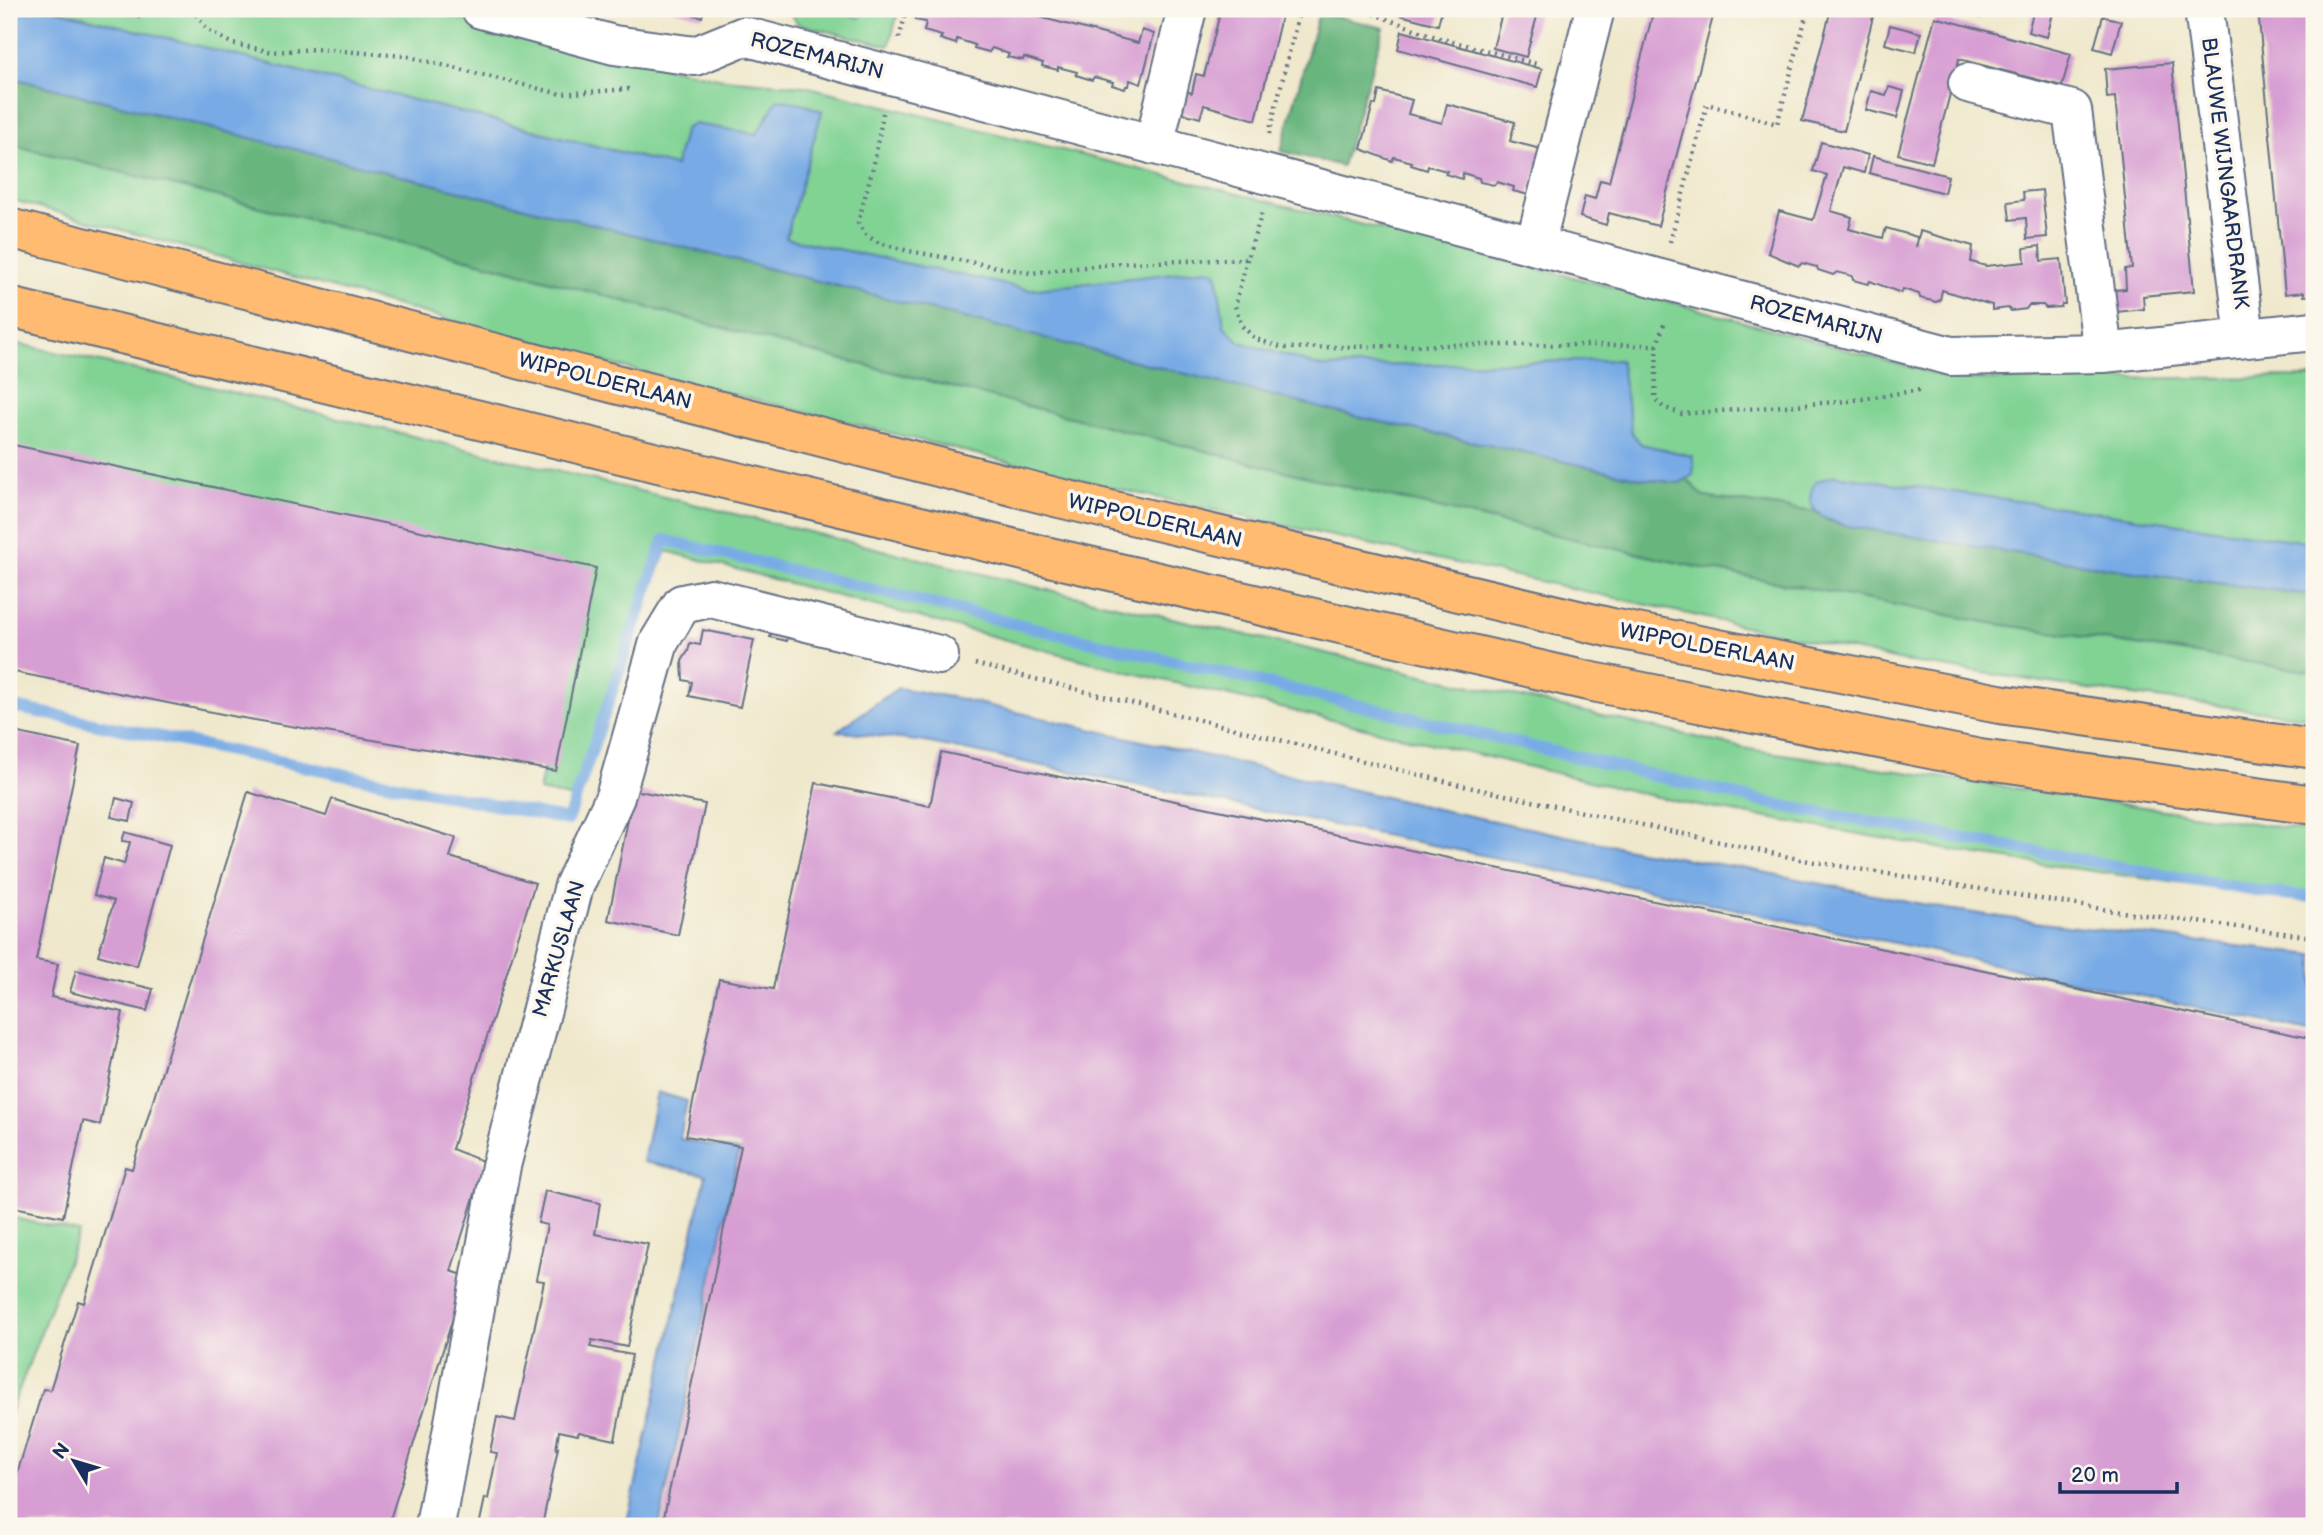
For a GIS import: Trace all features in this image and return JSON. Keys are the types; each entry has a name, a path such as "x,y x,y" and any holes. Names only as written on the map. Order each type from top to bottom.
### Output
{"main road":[{"name":"WIPPOLDERLAAN","path":"9,228 1042,494 1612,628 1999,704 2314,750"},
{"path":"9,307 1031,553 1588,681 1980,759 2314,805"}],"street":[{"path":"1154,145 1187,9"},
{"path":"1535,246 1595,9"},
{"name":"BLAUWE WIJNGAARDRANK","path":"2204,9 2245,337"},
{"name":"ROZEMARIJN","path":"504,12 614,45 695,56 748,22 1154,145 1951,356 2103,353 2314,331"},
{"path":"1968,83 2071,110 2103,353"},
{"name":"MARKUSLAAN","path":"435,1526 505,1152 574,886 614,797 659,642 682,604 711,598 939,655"}],"path":[{"path":"111,9 139,16 162,9"},
{"path":"192,9 208,30 233,44 260,49 315,49 405,56 561,94 631,89"},
{"path":"1300,9 1267,174 1234,306 1242,326 1256,339 1283,348 1657,345 1668,311 1660,279 1706,104 1777,124 1808,9"},
{"path":"1360,9 1436,37 1578,75"},
{"path":"884,104 883,122 859,222 866,235 879,243 1031,273 1121,263 1247,259"},
{"path":"939,655 1468,787 1803,860 2114,911 2314,937"}],"green space":[{"path":"52,9 419,9 548,41 723,79 805,86 1657,298 1957,380 2314,377 2314,543 2228,532 1810,499 1815,512 1704,497 1687,479 1693,475 1692,456 1640,444 1632,433 1620,360 1322,367 1240,342 1224,326 1217,274 1208,269 1030,290 785,238 822,112 778,99 757,134 693,124 685,129 675,166"},
{"path":"788,9 828,9 860,18 864,9 899,9 889,46 798,24"},
{"path":"1319,12 1384,28 1342,166 1281,151"},
{"path":"9,77 1349,415 1645,479 1679,483 1687,479 1704,497 1815,512 1842,525 2153,575 2314,595 2314,672 1985,622 1692,566 1360,490 801,349 503,268 9,144"},
{"path":"9,144 503,268 801,349 1360,490 1692,566 1985,622 2314,672 2314,718 2109,692 1903,661 1127,491 618,366 9,199"},
{"path":"9,342 165,376 1044,589 1748,749 2314,832 2314,902 1978,855 1682,803 1129,672 666,551 574,798 539,791 584,580 9,451"},
{"path":"9,1217 79,1232 9,1416"}],"water":[{"path":"9,9 52,9 675,166 685,129 694,124 757,134 778,99 799,103 822,111 786,238 1030,290 1208,269 1217,273 1224,326 1240,342 1322,367 1620,360 1632,433 1641,444 1692,456 1693,475 1679,483 1645,479 1349,415 9,77"},
{"path":"1835,475 2314,543 2314,595 2153,575 1842,525 1820,515 1810,499 1815,482"},
{"path":"898,688 956,698 1437,809 1639,851 1748,869 1947,909 2314,955 2314,1033 1521,863 925,742 837,731"},
{"path":"657,1092 687,1101 680,1139 739,1151 659,1526 626,1526 706,1175 643,1162"}],"building":[{"path":"670,9 704,9 702,17"},
{"path":"917,9 1009,9 1138,43 1142,30 1154,34 1141,84 1130,80 1125,89 1112,85 1113,82 1076,75 1077,72 1042,66 1043,63 1024,57 1023,60 1007,57 1009,54 992,48 989,52 957,39 956,44 940,39 942,36 924,31 926,22 915,20"},
{"path":"1221,9 1283,9 1256,120 1204,105 1200,118 1176,111 1181,90 1192,93 1196,74 1204,76"},
{"path":"1398,9 1442,9 1438,25 1396,14"},
{"path":"1503,9 1539,9 1526,57 1493,48"},
{"path":"1654,9 1715,9 1658,226 1609,213 1606,225 1580,217 1585,196 1595,199 1600,180 1609,182"},
{"path":"1831,9 1875,9 1844,131 1802,121"},
{"path":"1964,9 1983,9 1981,18 1963,14"},
{"path":"2034,9 2054,9 2047,37 2028,32"},
{"path":"2258,9 2314,9 2314,295 2304,296 2304,292 2285,294"},
{"path":"2103,16 2121,21 2112,53 2094,48"},
{"path":"1935,17 2071,54 2062,86 1959,59 1932,163 1898,154"},
{"path":"1890,25 1921,33 1916,52 1885,44"},
{"path":"1402,31 1542,69 1537,87 1398,49"},
{"path":"2172,63 2194,291 2143,296 2144,309 2117,312 2115,290 2126,289 2125,269 2132,268 2115,97 2107,98 2105,69"},
{"path":"1889,87 1904,91 1897,118 1866,110 1871,91 1886,95"},
{"path":"1379,91 1412,100 1408,114 1442,123 1447,104 1515,122 1510,141 1544,150 1529,195 1513,191 1514,187 1497,182 1494,185 1480,182 1479,178 1463,173 1462,179 1445,174 1447,171 1428,166 1427,170 1411,165 1412,162 1394,157 1392,161 1361,149"},
{"path":"1821,142 1868,155 1864,173 1843,167 1831,211 1852,217 1849,229 1883,238 1886,228 1917,237 1916,247 1920,231 1973,246 1971,262 1986,266 2025,262 2024,248 2040,246 2041,261 2061,259 2065,304 2061,307 2029,305 2026,309 1992,310 1992,305 1942,290 1940,300 1936,302 1920,298 1919,294 1903,289 1901,293 1870,281 1868,284 1853,280 1852,276 1837,272 1833,275 1802,263 1799,266 1768,253 1779,211 1813,220 1827,175 1813,171"},
{"path":"1873,156 1948,176 1944,193 1869,173"},
{"path":"2042,190 2047,237 2027,239 2026,218 2010,220 2008,202 2024,200 2023,192"},
{"path":"9,444 596,568 556,771 237,717 9,671"},
{"path":"773,627 790,631 787,641 770,637"},
{"path":"703,630 754,640 740,707 689,696 692,682 683,680 682,661 690,643 700,645"},
{"path":"9,731 80,746 36,960 58,964 51,997 123,1012 100,1125 83,1121 63,1217 9,1206"},
{"path":"941,752 2314,1039 2314,1526 662,1526 741,1146 686,1136 719,979 773,989 816,783 930,806"},
{"path":"634,790 705,804 678,935 608,920"},
{"path":"248,792 326,816 332,799 456,838 450,857 535,883 452,1149 485,1162 451,1271 466,1276 388,1526 9,1526 9,1500 43,1389 50,1390 78,1301 84,1303 125,1167 132,1169"},
{"path":"116,798 134,803 130,821 111,817"},
{"path":"125,832 170,845 137,966 98,955 114,901 94,895 104,858 124,864 130,842 122,841"},
{"path":"76,970 153,989 147,1011 70,992"},
{"path":"545,1191 600,1203 595,1234 648,1244 627,1347 592,1340 590,1347 632,1355 615,1440 579,1432 578,1435 559,1431 542,1526 518,1526 519,1522 510,1521 508,1526 479,1526 485,1498 488,1499 497,1453 490,1452 497,1417 515,1421 544,1281 536,1280 547,1225 538,1223"}],"waterway":[{"path":"9,706 568,820 664,540 1782,806 2261,892 2314,897"}]}
